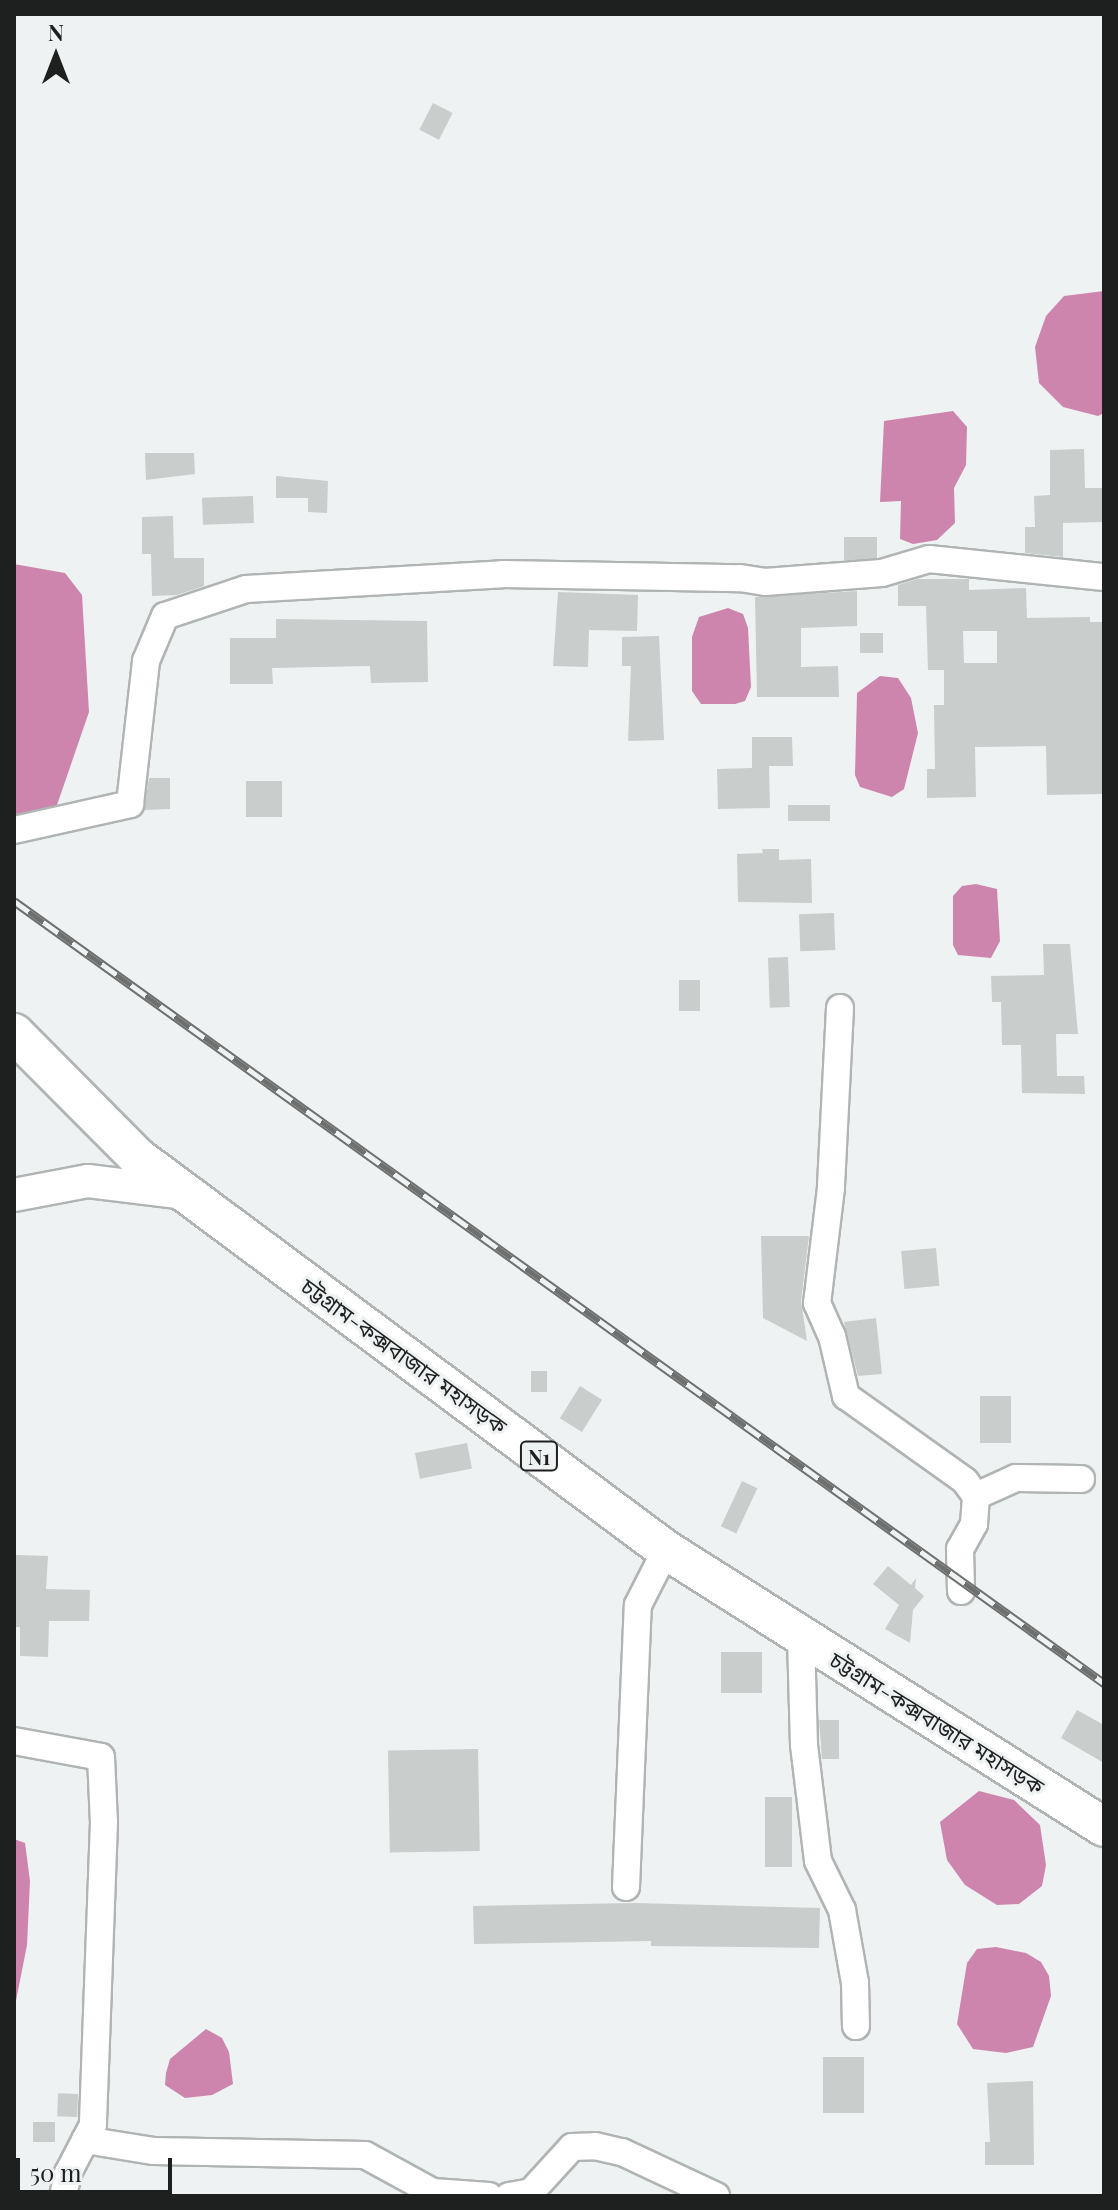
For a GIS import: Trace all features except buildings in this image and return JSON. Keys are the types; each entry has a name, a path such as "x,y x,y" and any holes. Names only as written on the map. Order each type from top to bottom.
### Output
{"highway":[{"name":"চট্টগ্রাম-কক্সবাজার মহাসড়ক","path":"14,1033 137,1157 666,1550 1104,1827"}],"main road":[{"path":"14,1195 88,1181 184,1193"}],"street":[{"path":"14,830 130,804 146,661 165,616 246,589 503,574 740,578 765,582 882,573 929,559 1104,577"},
{"path":"840,1008 831,1188 817,1303 832,1336 846,1396 965,1481 976,1496 974,1524 960,1549 961,1591"},
{"path":"976,1496 1016,1478 1081,1479"},
{"path":"626,1887 638,1605 666,1550"},
{"path":"801,1638 804,1745 818,1861 842,1910 855,1983 856,2026"},
{"path":"14,1741 101,1757 104,1822 93,2112 63,2196"},
{"path":"85,2140 154,2151 365,2155 433,2192 489,2196"},
{"path":"509,2196 531,2192 572,2147 595,2146 622,2152 716,2196"}],"shaded area":[{"path":"1104,291 1104,413 1098,416 1063,407 1039,383 1035,347 1046,316 1064,296"},
{"path":"953,411 967,427 966,465 954,488 955,523 937,540 913,544 900,539 901,501 880,502 884,421"},
{"path":"14,564 65,573 82,595 89,712 57,805 29,825 14,827"},
{"path":"728,608 743,614 748,628 751,687 745,701 701,704 692,691 692,637 699,617"},
{"path":"880,676 898,678 911,698 918,733 904,789 892,797 860,787 855,775 857,693"},
{"path":"976,884 997,889 1000,941 991,958 958,955 953,945 953,896 962,886"},
{"path":"979,1791 1014,1800 1040,1825 1046,1865 1042,1886 1019,1904 997,1905 965,1885 947,1860 940,1822"},
{"path":"14,1839 25,1843 30,1881 27,1945 14,2011"},
{"path":"996,1947 1026,1953 1041,1962 1049,1976 1051,1996 1033,2047 1006,2053 973,2049 957,2024 967,1963 977,1949"},
{"path":"206,2029 222,2038 229,2052 233,2084 212,2095 185,2098 165,2085 170,2059"}],"railway":[{"path":"14,901 1104,1683"}]}
